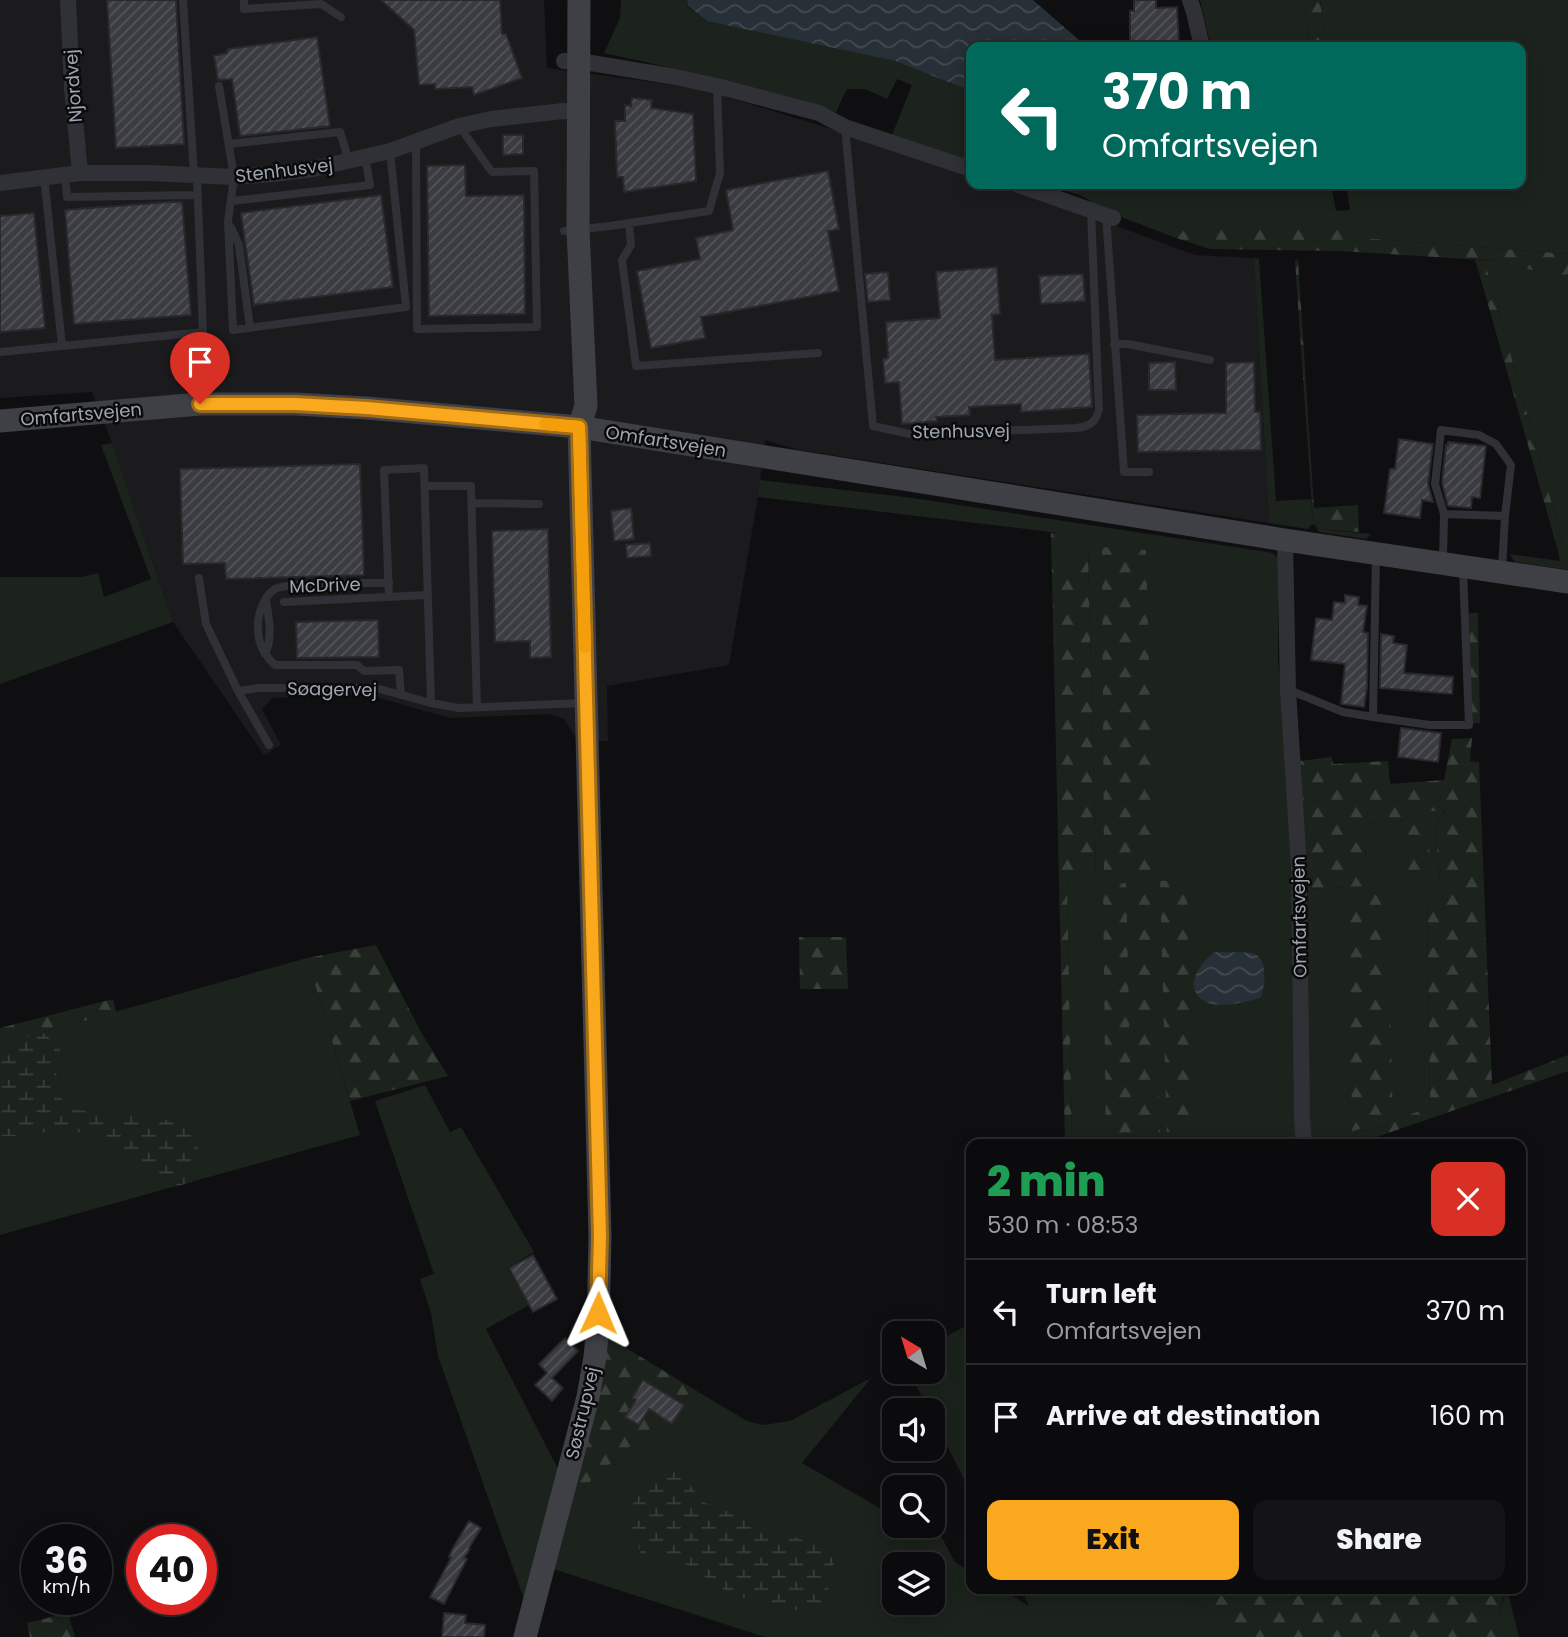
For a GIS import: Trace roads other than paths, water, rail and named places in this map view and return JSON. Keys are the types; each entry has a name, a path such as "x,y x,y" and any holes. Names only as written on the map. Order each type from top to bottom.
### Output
{"street":[{"name":"Njordvej","path":"68,0 73,173"},
{"path":"564,0 571,62"},
{"path":"579,0 571,62 570,111 571,230 586,406 579,427"},
{"path":"1190,0 1201,42"},
{"path":"571,62 676,76 718,86 819,113 845,127 966,167"},
{"name":"Stenhusvej","path":"0,183 73,173 234,177 313,169 390,151 460,126 491,119 570,111"},
{"path":"1030,189 1103,214"},
{"name":"Omfartsvejen","path":"0,421 200,404 295,404 579,427 1286,540 1568,582"},
{"name":"Søstrupvej","path":"526,1637 588,1397 598,1326 600,1236 579,427"},
{"name":"Omfartsvejen","path":"1286,540 1288,690 1299,867 1304,1139"}],"lane":[{"path":"0,352 203,332 198,195 183,0"},
{"path":"244,0 244,9 321,4 341,17"},
{"path":"219,86 234,177 228,221 233,330 405,307 390,151"},
{"path":"571,230 709,211 720,173 718,86"},
{"path":"416,142 417,329 537,327 534,171 492,172 460,126"},
{"name":"Stenhusvej","path":"845,127 873,426 910,434 1074,428 1093,423 1099,410 1103,214"},
{"path":"229,144 340,132 349,161"},
{"path":"232,201 370,185 365,157"},
{"path":"313,169 316,191"},
{"path":"73,173 67,197 198,195"},
{"path":"44,176 62,346"},
{"path":"1103,214 1124,472 1149,472"},
{"path":"228,221 239,245 250,328"},
{"path":"629,223 631,245 622,260 636,366 818,353"},
{"path":"1114,344 1128,344 1210,360"},
{"path":"1288,690 1343,712 1430,725 1469,725 1453,565 1444,514 1435,484 1441,430 1479,435 1496,444 1511,465 1502,572"},
{"path":"389,597 384,470 424,468 431,703"},
{"path":"425,486 471,486 477,708"},
{"path":"472,503 539,504"},
{"path":"1444,514 1506,516"},
{"path":"1373,717 1376,553"},
{"path":"198,578 206,624 238,691 269,745"},
{"name":"McDrive","path":"389,583 276,588 266,598 258,616 258,636 262,649 275,665 357,664 364,671 399,670 401,695"},
{"path":"284,602 428,595"},
{"name":"Søagervej","path":"238,691 260,688 376,688 459,708 587,703"}],"water":[{"path":"687,0 1033,0 1081,42 966,42 966,89 895,61 707,21 688,6"},
{"path":"1215,952 1251,953 1259,957 1264,968 1261,997 1219,1005 1200,998 1195,992 1195,978 1203,963"}]}
